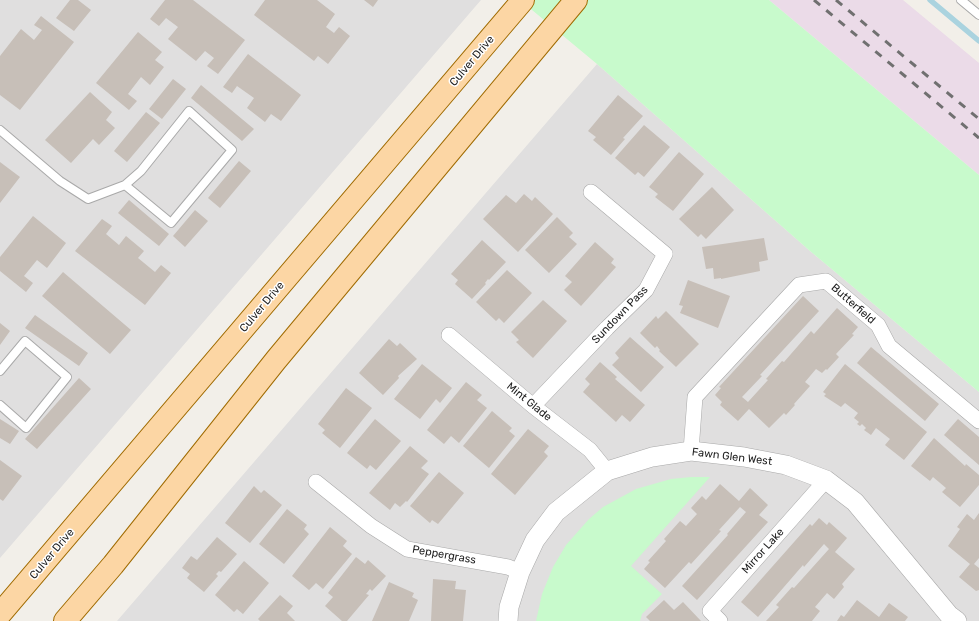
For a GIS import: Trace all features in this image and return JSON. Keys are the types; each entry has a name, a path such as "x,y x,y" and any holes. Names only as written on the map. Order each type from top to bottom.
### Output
{"main road":[{"name":"Culver Drive","path":"0,614 523,0"},
{"path":"65,621 113,565 276,360 576,0"}],"street":[{"name":"Sundown Pass","path":"533,406 607,328 646,290 665,254 591,192"},
{"name":"Butterfield","path":"690,451 695,397 799,285 826,281 878,325 889,346 979,420"},
{"name":"Mint Glade","path":"449,335 533,406 590,450 607,471"},
{"name":"Fawn Glen West","path":"508,621 509,607 520,572 535,540 556,512 607,471 652,456 690,451 744,456 786,465 826,480 855,502 950,619"},
{"name":"Mirror Lake","path":"720,621 710,611 826,480"},
{"name":"Peppergrass","path":"316,482 371,526 407,549 508,567 520,572"}],"lane":[{"path":"961,0 979,15"},
{"path":"0,130 60,181 88,199 125,185 141,171 189,111 232,150 171,223 125,185"},
{"path":"0,371 25,340 67,377 26,428 0,405"}],"shaded area":[{"path":"0,0 481,0 0,558"},
{"path":"769,0 903,0 979,63 979,175"},
{"path":"597,64 810,251 979,392 979,621 117,621"}],"green space":[{"path":"520,0 769,0 979,175 979,392 810,251 597,64"},
{"path":"710,477 631,566 662,594 642,614 640,621 536,621 542,594 553,567 566,545 589,519 603,507 636,489 671,479"}],"building":[{"path":"70,0 78,0 91,10 74,31 56,18"},
{"path":"165,0 193,0 245,40 218,74 207,66 214,58 205,51 196,61 168,39 178,27 166,18 159,26 150,19"},
{"path":"265,0 317,0 335,14 326,27 334,33 339,27 350,36 328,64 318,56 314,61 254,15"},
{"path":"364,0 378,0 373,7"},
{"path":"41,16 74,42 20,110 0,95 0,56 21,29 34,40 42,30 34,25"},
{"path":"138,32 162,52 155,60 164,67 150,85 141,77 128,94 137,101 129,110 96,83"},
{"path":"248,54 301,95 281,121 271,114 265,122 247,108 254,98 237,86 232,93 223,87"},
{"path":"173,79 186,89 162,119 149,109"},
{"path":"201,85 254,129 242,141 191,98"},
{"path":"90,92 112,112 106,120 115,128 99,145 93,139 71,163 45,140"},
{"path":"618,95 643,116 623,138 625,139 611,155 593,140 596,137 588,131"},
{"path":"146,112 160,123 127,162 114,151"},
{"path":"644,125 670,147 644,177 638,172 635,175 615,158"},
{"path":"679,152 704,174 673,211 655,197 658,194 649,187"},
{"path":"239,161 251,171 220,208 208,198"},
{"path":"0,162 20,177 0,203"},
{"path":"712,187 734,210 706,239 701,234 698,237 679,219"},
{"path":"524,194 532,201 535,197 553,214 518,252 483,219 506,195 516,203"},
{"path":"129,200 169,234 159,246 118,213"},
{"path":"195,210 208,221 185,247 173,236"},
{"path":"33,216 66,243 47,268 37,260 24,276 33,283 26,292 0,271 0,257"},
{"path":"557,217 573,233 569,237 577,244 549,273 525,250"},
{"path":"102,219 112,226 106,234 119,245 126,236 144,251 138,258 155,272 161,265 171,273 145,305 75,251"},
{"path":"764,238 768,260 759,262 760,271 714,279 713,268 706,269 702,247"},
{"path":"482,240 506,262 489,280 488,279 485,283 486,284 472,299 455,284 458,280 451,274"},
{"path":"595,242 614,259 611,263 616,267 581,306 564,290 572,282 565,276"},
{"path":"507,270 532,293 504,323 499,318 496,321 476,302"},
{"path":"63,272 131,330 110,354 42,296"},
{"path":"688,280 730,296 718,328 680,313 683,306 679,305"},
{"path":"803,296 819,311 760,375 762,376 742,397 748,402 768,380 766,379 782,361 784,362 811,331 814,334 837,308 858,327 852,334 854,335 836,354 839,357 827,370 826,369 822,373 816,369 805,382 810,386 794,404 795,405 786,415 784,413 769,428 749,409 738,421 720,405 722,402 715,395 721,388 719,387"},
{"path":"543,300 567,321 533,358 516,342 519,340 511,332"},
{"path":"666,311 699,344 676,367 659,351 660,350 657,346 655,348 640,333 656,316 658,319"},
{"path":"35,315 88,353 79,366 25,328"},
{"path":"0,323 10,331 0,345"},
{"path":"630,337 664,367 641,392 612,365 619,358 615,353"},
{"path":"389,339 397,346 400,343 417,359 398,376 399,378 383,395 359,373"},
{"path":"871,347 939,404 925,421 857,363"},
{"path":"600,362 617,377 615,379 645,405 630,422 622,415 616,422 583,392 590,384 585,379"},
{"path":"422,364 452,388 440,403 436,399 420,419 394,399"},
{"path":"845,364 927,432 904,460 885,445 890,439 876,428 871,435 864,430 866,428 862,424 860,426 857,424 859,422 854,418 858,413 845,403 841,407 824,396 826,394 823,392"},
{"path":"79,378 91,389 37,449 25,439"},
{"path":"466,382 482,395 477,400 487,408 459,443 451,436 444,444 427,430"},
{"path":"346,388 372,408 340,448 322,433 325,430 318,424"},
{"path":"492,411 512,428 509,431 515,436 489,468 463,446"},
{"path":"0,419 19,431 10,444 0,438"},
{"path":"375,419 401,441 376,470 370,465 367,469 347,453"},
{"path":"958,419 979,437 979,465 944,435"},
{"path":"528,429 549,446 544,452 548,456 515,495 491,474"},
{"path":"934,438 965,466 966,464 979,475 979,485 960,507 942,492 946,488 933,477 930,481 911,466"},
{"path":"410,446 428,461 421,468 429,474 407,502 406,501 400,507 395,503 390,510 369,493"},
{"path":"0,460 22,476 3,501 0,499"},
{"path":"439,472 464,493 438,524 432,520 430,523 410,506"},
{"path":"720,484 739,501 750,488 768,505 759,515 768,522 697,600 682,586 728,535 727,534 746,512 740,507 719,530 721,531 691,564 689,562 665,588 644,569 650,562 648,561 666,541 664,539 680,521 686,526 697,514 691,508 702,496 706,500"},
{"path":"254,486 261,493 264,490 282,505 250,543 225,523"},
{"path":"287,509 307,525 304,529 309,534 284,564 259,544"},
{"path":"979,513 979,558 974,564 979,568 979,590 976,591 959,577 970,564 948,546 960,529 957,527 967,514 974,520"},
{"path":"819,518 827,525 829,522 847,538 835,552 855,569 842,584 844,587 834,599 827,593 815,607 820,611 812,621 766,621 779,607 776,605 792,587 794,588 829,549 824,544 804,567 803,565 758,617 741,602 810,524 812,526"},
{"path":"330,527 347,541 343,546 352,554 323,589 316,583 309,590 292,576"},
{"path":"217,537 237,554 221,572 219,571 216,574 218,576 204,592 187,578 190,574 182,568 191,556 197,560"},
{"path":"356,557 365,564 368,560 386,576 372,591 370,589 366,594 369,595 347,621 342,621 325,606 333,597 328,593"},
{"path":"244,561 269,583 243,614 237,609 234,612 215,595"},
{"path":"433,579 456,581 455,589 466,590 463,621 431,621"},
{"path":"389,582 414,593 412,597 418,600 409,621 372,621"},
{"path":"280,595 293,606 287,613 295,621 260,621 258,619"},
{"path":"664,600 674,610 683,602 701,621 650,621 646,617"},
{"path":"857,600 879,617 889,603 908,617 905,621 837,621 841,615 844,617"}],"waterway":[{"path":"930,0 979,41"}],"railway":[{"path":"814,0 979,138"},
{"path":"836,0 979,119"}]}
